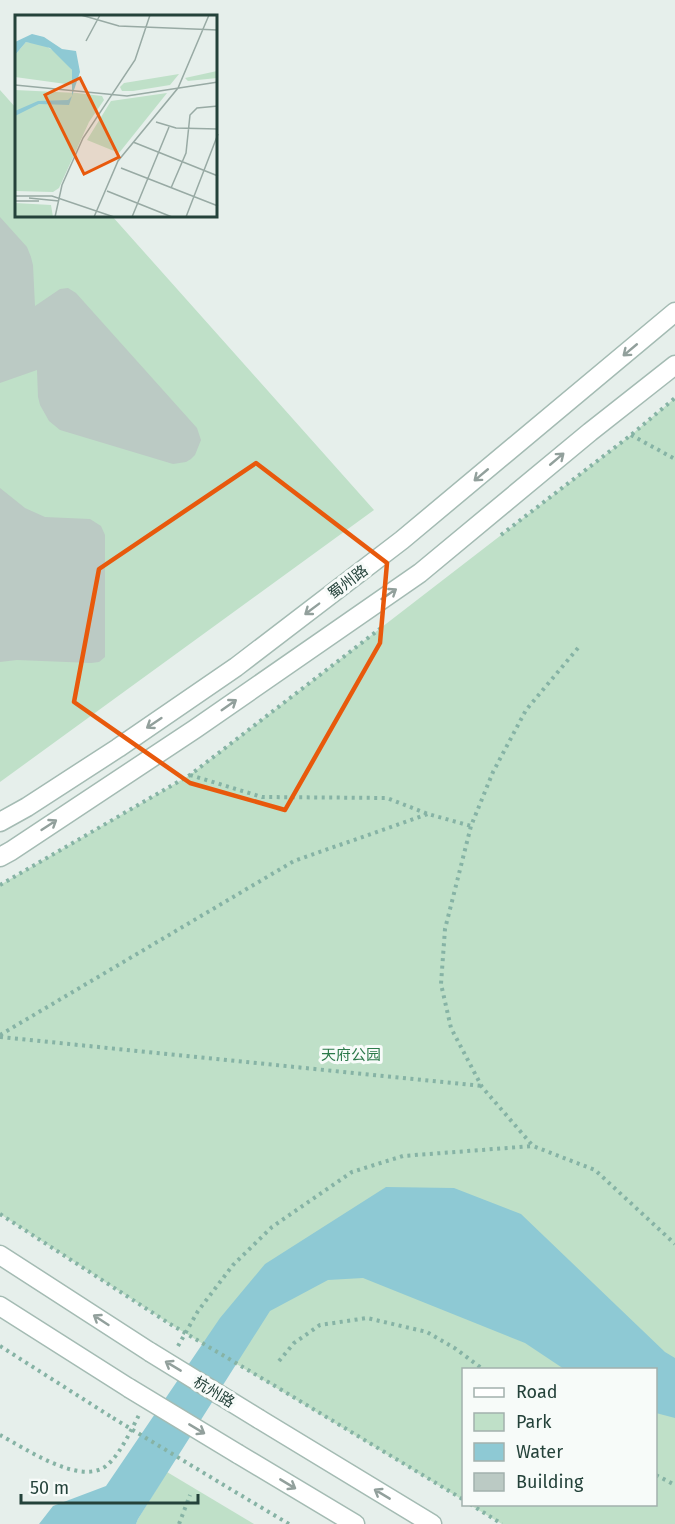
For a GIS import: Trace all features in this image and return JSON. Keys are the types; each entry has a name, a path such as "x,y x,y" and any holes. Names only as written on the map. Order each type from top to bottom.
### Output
{"main road":[{"name":"蜀州路","path":"0,822 108,754 236,667 402,540 675,312"},
{"path":"0,856 11,851 195,729 420,573 590,432 675,365"},
{"name":"杭州路","path":"0,1255 150,1352 432,1524"},
{"path":"0,1306 129,1388 355,1524"}],"path":[{"path":"631,435 675,459"},
{"path":"533,1146 482,1087 451,1028 441,984 445,929 471,826 493,772 526,710 578,648"},
{"path":"190,775 262,797 387,798 428,814 471,826"},
{"path":"0,1036 294,861 428,814"},
{"path":"0,1036 482,1087"},
{"path":"176,1351 198,1311 233,1265 272,1227 352,1172 403,1156 533,1146 594,1170 675,1244"},
{"path":"0,1214 170,1324 462,1499"},
{"path":"279,1361 294,1342 320,1325 368,1318 427,1332 456,1349 481,1368"},
{"path":"0,1346 113,1418 289,1524"},
{"path":"0,1434 47,1461 76,1471 96,1471 107,1465 120,1449 142,1410"},
{"path":"657,1476 675,1485"},
{"path":"179,1524 190,1496"},
{"path":"473,1506 502,1524"}],"highlighted area":[{"path":"256,463 387,563 380,643 285,810 190,783 74,702 99,569"}],"green space":[{"path":"0,90 15,107 15,218 114,218 374,510 0,782"},
{"name":"天府公园","path":"675,398 675,1524 502,1524 472,1506 657,1506 657,1368 462,1368 462,1499 170,1324 0,1214 0,885 190,775 631,435"},
{"path":"167,1472 254,1524 136,1524"}],"water":[{"path":"386,1187 454,1188 521,1214 665,1352 675,1358 675,1418 657,1413 657,1368 562,1368 525,1343 363,1278 328,1280 270,1311 136,1524 39,1524 53,1506 106,1486 220,1318 265,1264"}],"building":[{"path":"0,217 27,247 31,257 35,306 60,289 68,288 76,293 197,428 201,440 191,459 173,464 60,430 49,421 40,405 37,370 0,383"},
{"path":"0,488 25,508 45,517 90,519 101,526 105,535 105,657 99,662 17,660 0,662"}]}
